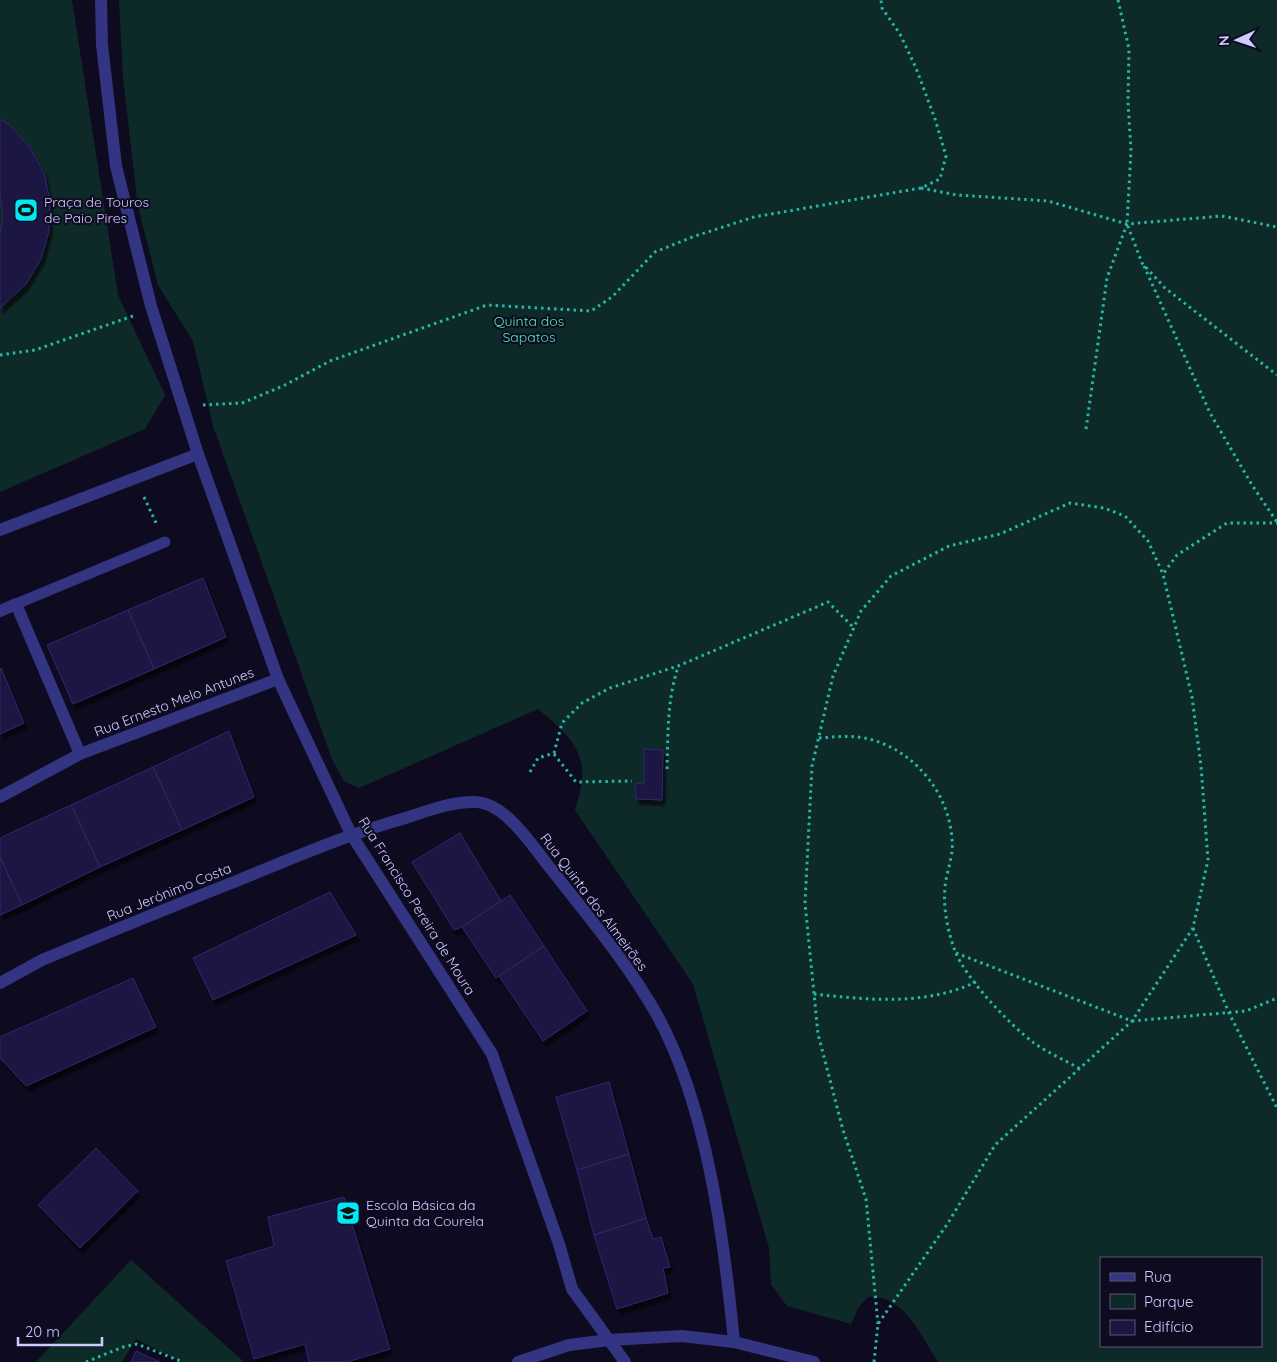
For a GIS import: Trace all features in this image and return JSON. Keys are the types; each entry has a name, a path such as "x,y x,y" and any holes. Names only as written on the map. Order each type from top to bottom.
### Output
{"street":[{"name":"Rua Francisco Pereira de Moura","path":"101,0 102,45 116,166 151,306 198,454 278,678 351,834 492,1054 559,1244 572,1289 625,1362"},
{"path":"0,530 198,454"},
{"path":"0,611 16,604 80,754"},
{"name":"Rua Ernesto Melo Antunes","path":"0,797 80,754 278,678"},
{"name":"Rua Quinta dos Almeirões","path":"351,834 456,804 479,802 489,804 516,826 609,942 657,1015 672,1046 695,1108 730,1295 734,1342"},
{"name":"Rua Jerónimo Costa","path":"0,983 42,960 351,834"},
{"path":"518,1362 569,1345 610,1340 682,1336 734,1342 814,1362"}],"lane":[{"path":"16,604 165,542"}],"path":[{"path":"182,404 242,403 283,386 330,361 487,305 591,311 612,297 655,252 694,236 754,217 921,188 940,180 946,156 916,68 900,34 882,8 881,0"},
{"path":"1086,429 1107,278 1128,224 1131,152 1128,102 1129,49 1118,0"},
{"path":"921,188 957,196 1048,201 1128,224 1222,216 1277,227"},
{"path":"1128,224 1142,263 1210,413 1252,485 1277,523"},
{"path":"1142,263 1165,288 1277,375"},
{"path":"0,355 34,350 132,316 151,306"},
{"path":"135,478 165,542"},
{"path":"874,1362 878,1324 866,1198 832,1092 818,1034 804,903 812,766 833,676 861,611 891,576 949,546 1000,534 1070,503 1104,508 1125,516 1148,541 1163,574 1192,697 1201,766 1208,860 1192,928 1132,1021 995,1145 948,1223 878,1324"},
{"path":"1163,574 1177,555 1228,523 1277,523"},
{"path":"554,754 562,723 582,703 610,688 678,666 828,602 854,628"},
{"path":"667,769 668,716 671,687 678,666"},
{"path":"819,738 841,736 864,738 885,744 904,755 920,769 943,799 953,840 945,887 945,908 956,953 976,982 1012,1025 1035,1044 1080,1069"},
{"path":"530,772 538,758 554,754"},
{"path":"554,754 576,782 632,781"},
{"path":"1192,928 1229,1013 1277,1108"},
{"path":"956,953 1132,1021 1246,1011 1277,998"},
{"path":"814,994 864,1000 894,1000 956,992 976,982"},
{"path":"86,1362 123,1347 137,1344 183,1362"}],"green space":[{"path":"0,0 72,0 118,295 165,395 145,429 0,492"},
{"name":"Quinta dos Sapatos","path":"119,0 1277,0 1277,1362 938,1362 918,1329 901,1309 892,1302 881,1298 868,1297 858,1308 851,1324 787,1306 771,1284 769,1248 693,984 575,810 582,777 581,764 578,752 563,731 538,709 359,788 344,781 332,759 213,426 193,341 158,285 138,207 123,78"},
{"path":"131,1260 244,1362 181,1362 136,1339 122,1362 36,1362"}],"building":[{"name":"Praça de Touros de Paio Pires","path":"0,119 11,126 30,148 44,173 50,201 49,231 41,259 26,284 0,308 0,233 3,219 0,193"},
{"path":"203,578 226,637 154,669 128,610"},
{"path":"128,610 154,669 73,704 47,645"},
{"path":"0,669 24,723 0,734"},
{"path":"229,731 254,797 182,830 153,767"},
{"path":"644,749 663,750 662,800 636,799 635,783 644,784"},
{"path":"153,767 182,830 100,867 71,805"},
{"path":"71,805 100,867 22,905 0,857 0,838"},
{"path":"460,833 501,901 462,927 454,930 412,862"},
{"path":"0,857 22,905 0,915"},
{"path":"330,892 356,935 213,1000 193,958"},
{"path":"510,895 544,946 496,978 462,927"},
{"path":"544,946 587,1011 543,1041 499,976"},
{"path":"133,978 156,1027 26,1086 0,1058 0,1037"},
{"path":"609,1082 629,1154 577,1170 556,1097"},
{"path":"96,1148 138,1191 80,1248 38,1205"},
{"path":"629,1154 646,1218 594,1235 577,1170"},
{"path":"344,1197 390,1349 347,1362 309,1362 305,1344 254,1359 226,1261 274,1246 268,1217"},
{"path":"646,1218 653,1239 661,1237 670,1267 663,1268 668,1293 617,1309 594,1235"},
{"path":"136,1351 160,1362 131,1362"}],"place":[{"name":"Praça de Touros de Paio Pires","path":"26,210"},
{"name":"Escola Básica da Quinta da Courela","path":"348,1213"}]}
